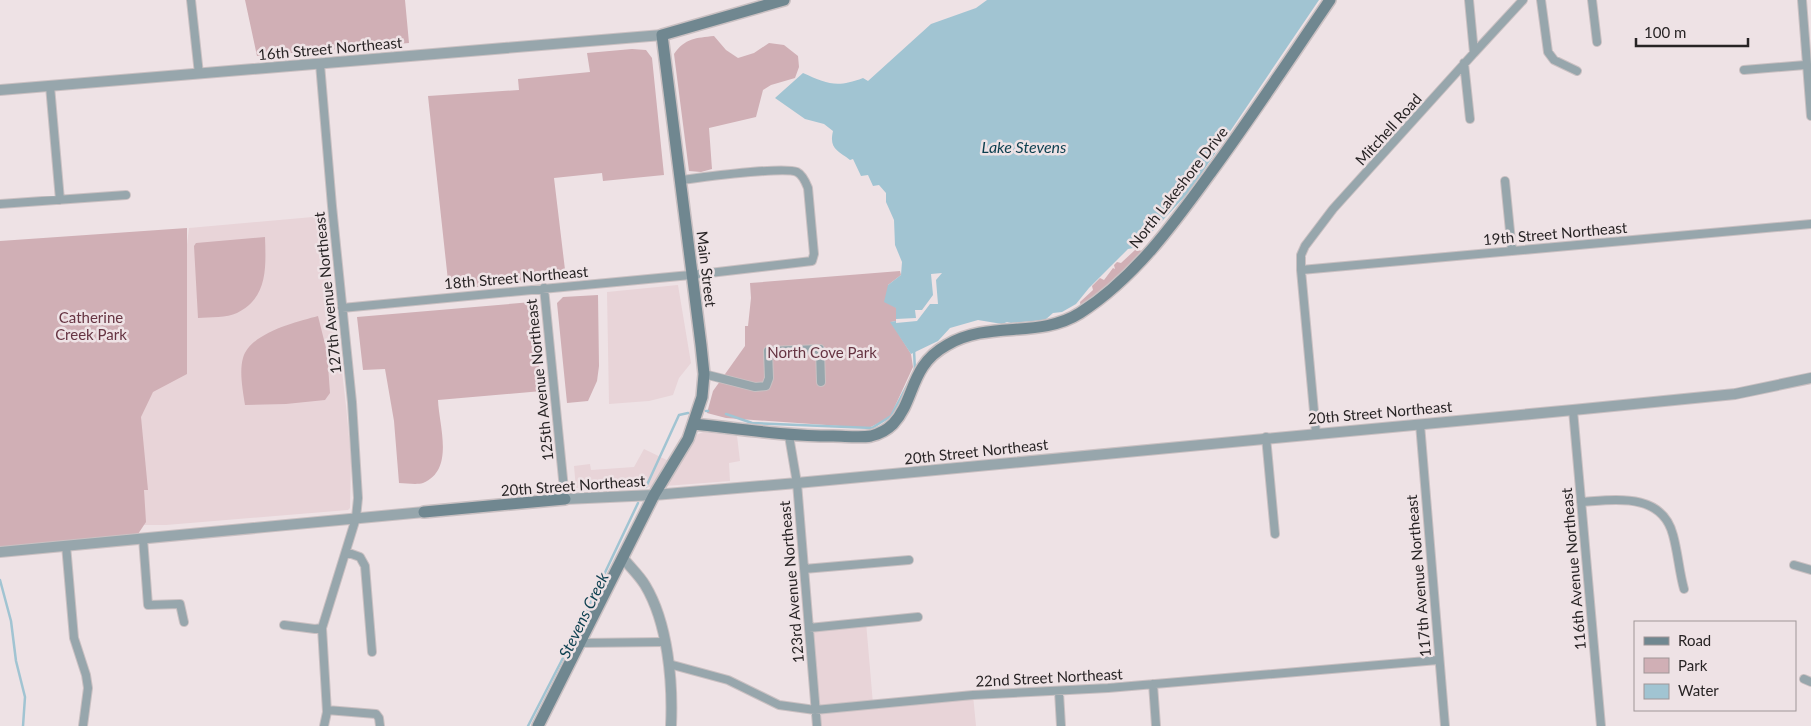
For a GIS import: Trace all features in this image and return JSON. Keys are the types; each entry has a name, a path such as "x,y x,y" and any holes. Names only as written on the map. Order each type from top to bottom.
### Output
{"main road":[{"path":"662,35 784,0"},
{"name":"North Lakeshore Drive","path":"694,424 789,436 871,436 884,430 900,415 924,364 945,345 975,332 1035,329 1050,326 1068,319 1092,304 1149,253 1185,208 1330,0"},
{"name":"Main Street","path":"538,726 623,558 651,495 688,438 702,397 704,374 662,35"},
{"name":"20th Street Northeast","path":"424,512 565,499"}],"street":[{"path":"191,0 199,74"},
{"path":"1469,0 1474,53"},
{"name":"Mitchell Road","path":"1316,433 1301,270 1301,255 1305,246 1333,209 1522,0"},
{"path":"1541,0 1548,52 1554,60 1578,71"},
{"path":"1592,0 1598,42"},
{"path":"1802,0 1811,116"},
{"name":"16th Street Northeast","path":"0,90 662,35"},
{"path":"1464,63 1470,119"},
{"name":"127th Avenue Northeast","path":"320,64 357,465 358,498 356,518 322,628"},
{"path":"1744,70 1806,65"},
{"path":"50,86 60,200"},
{"name":"18th Street Northeast","path":"342,308 812,262 814,254 808,188 804,179 797,172 779,171 680,180"},
{"path":"1505,181 1512,251"},
{"path":"0,204 126,195"},
{"name":"19th Street Northeast","path":"1301,270 1811,224"},
{"name":"125th Avenue Northeast","path":"544,288 565,499"},
{"path":"704,374 755,387 766,386 769,378 768,351 820,349 821,382"},
{"name":"20th Street Northeast","path":"565,499 637,496 797,483 1266,437 1573,410 1735,394 1811,378"},
{"name":"116th Avenue Northeast","path":"1573,410 1601,726"},
{"name":"117th Avenue Northeast","path":"1420,424 1438,660 1445,726"},
{"name":"123rd Avenue Northeast","path":"789,436 797,483 817,726"},
{"path":"1266,437 1275,534"},
{"path":"1581,502 1634,500 1658,510 1665,518 1673,535 1684,589"},
{"name":"20th Street Northeast","path":"1,552 424,512"},
{"path":"143,538 148,605 180,604 184,622"},
{"path":"66,545 74,638 86,675 88,688 83,726"},
{"path":"346,552 360,557 365,566 372,652"},
{"path":"623,558 652,598 669,664 671,726"},
{"path":"804,569 909,560"},
{"path":"1794,564 1811,570"},
{"path":"808,628 918,617"},
{"path":"284,625 322,628 327,710 324,726"},
{"path":"581,642 664,642"},
{"name":"22nd Street Northeast","path":"669,664 728,680 779,705 815,710 973,695 1059,692 1438,660"},
{"path":"1152,684 1156,726"},
{"path":"1059,692 1061,726"},
{"path":"327,710 376,714 379,718 380,726"}],"shaded area":[{"path":"324,216 351,458 350,508 348,510 166,525 143,525 125,392 178,321 189,228"},
{"path":"678,285 691,363 679,378 673,395 649,401 609,404 607,292"},
{"path":"703,432 737,436 740,461 729,463 730,481 639,488 576,488 574,466 590,464 591,470 634,467 644,449 677,465 696,435"},
{"path":"866,622 873,704 973,695 976,726 817,726 809,628"}],"green space":[{"path":"245,0 405,0 409,43 257,56"},
{"path":"714,36 726,50 738,58 754,53 769,43 784,45 798,56 799,67 795,78 771,85 763,90 756,117 709,128 712,169 701,172 689,171 674,54 687,42 696,38"},
{"path":"632,49 646,50 652,58 664,175 603,181 602,173 554,178 566,278 449,290 428,96 519,90 518,79 590,72 587,53"},
{"name":"Catherine Creek Park","path":"187,228 187,374 153,392 141,417 148,490 144,490 146,522 138,534 0,548 0,241"},
{"path":"265,237 265,270 260,290 255,299 247,307 233,315 198,318 194,246 196,243"},
{"path":"1135,250 1146,251 1081,309 1080,302 1093,290 1092,286 1100,278 1104,280 1113,268 1115,269 1114,265 1117,262 1121,263"},
{"name":"North Cove Park","path":"900,271 901,275 888,285 896,308 896,321 891,322 911,354 913,367 890,417 869,428 726,418 707,413 713,391 745,346 745,326 748,326 751,298 750,283"},
{"path":"598,295 599,366 597,381 588,401 567,403 557,303 563,297"},
{"path":"532,302 542,391 438,400 443,446 439,468 433,477 423,483 399,483 394,421 385,369 363,370 357,317"},
{"path":"318,316 327,352 330,393 325,400 286,404 245,405 241,369 247,349 264,335"}],"water":[{"name":"Lake Stevens","path":"987,0 1319,0 1189,192 1138,247 1128,249 1089,288 1076,304 1062,312 1053,313 1045,320 1007,322 1002,324 978,320 950,328 938,341 911,354 890,322 896,321 896,308 884,302 888,285 901,275 902,262 895,245 894,220 886,202 886,193 879,185 873,186 868,175 861,176 853,159 850,160 835,148 832,142 833,131 824,124 805,119 775,98 803,73 819,80 839,84 863,78 868,81 931,24 976,8"}],"pier":[{"path":"942,273 936,280 938,304 930,304 917,321 896,323 896,319 916,318 915,310 922,310 933,295 931,274"}],"waterway":[{"name":"Stevens Creek","path":"914,350 915,371"},
{"name":"Stevens Creek","path":"726,414 752,423 872,428 891,416 909,382"},
{"name":"Stevens Creek","path":"646,487 679,415 688,413"},
{"name":"Stevens Creek","path":"528,726 582,621 638,503"},
{"path":"0,580 11,621 16,661 25,697 23,726"}]}
